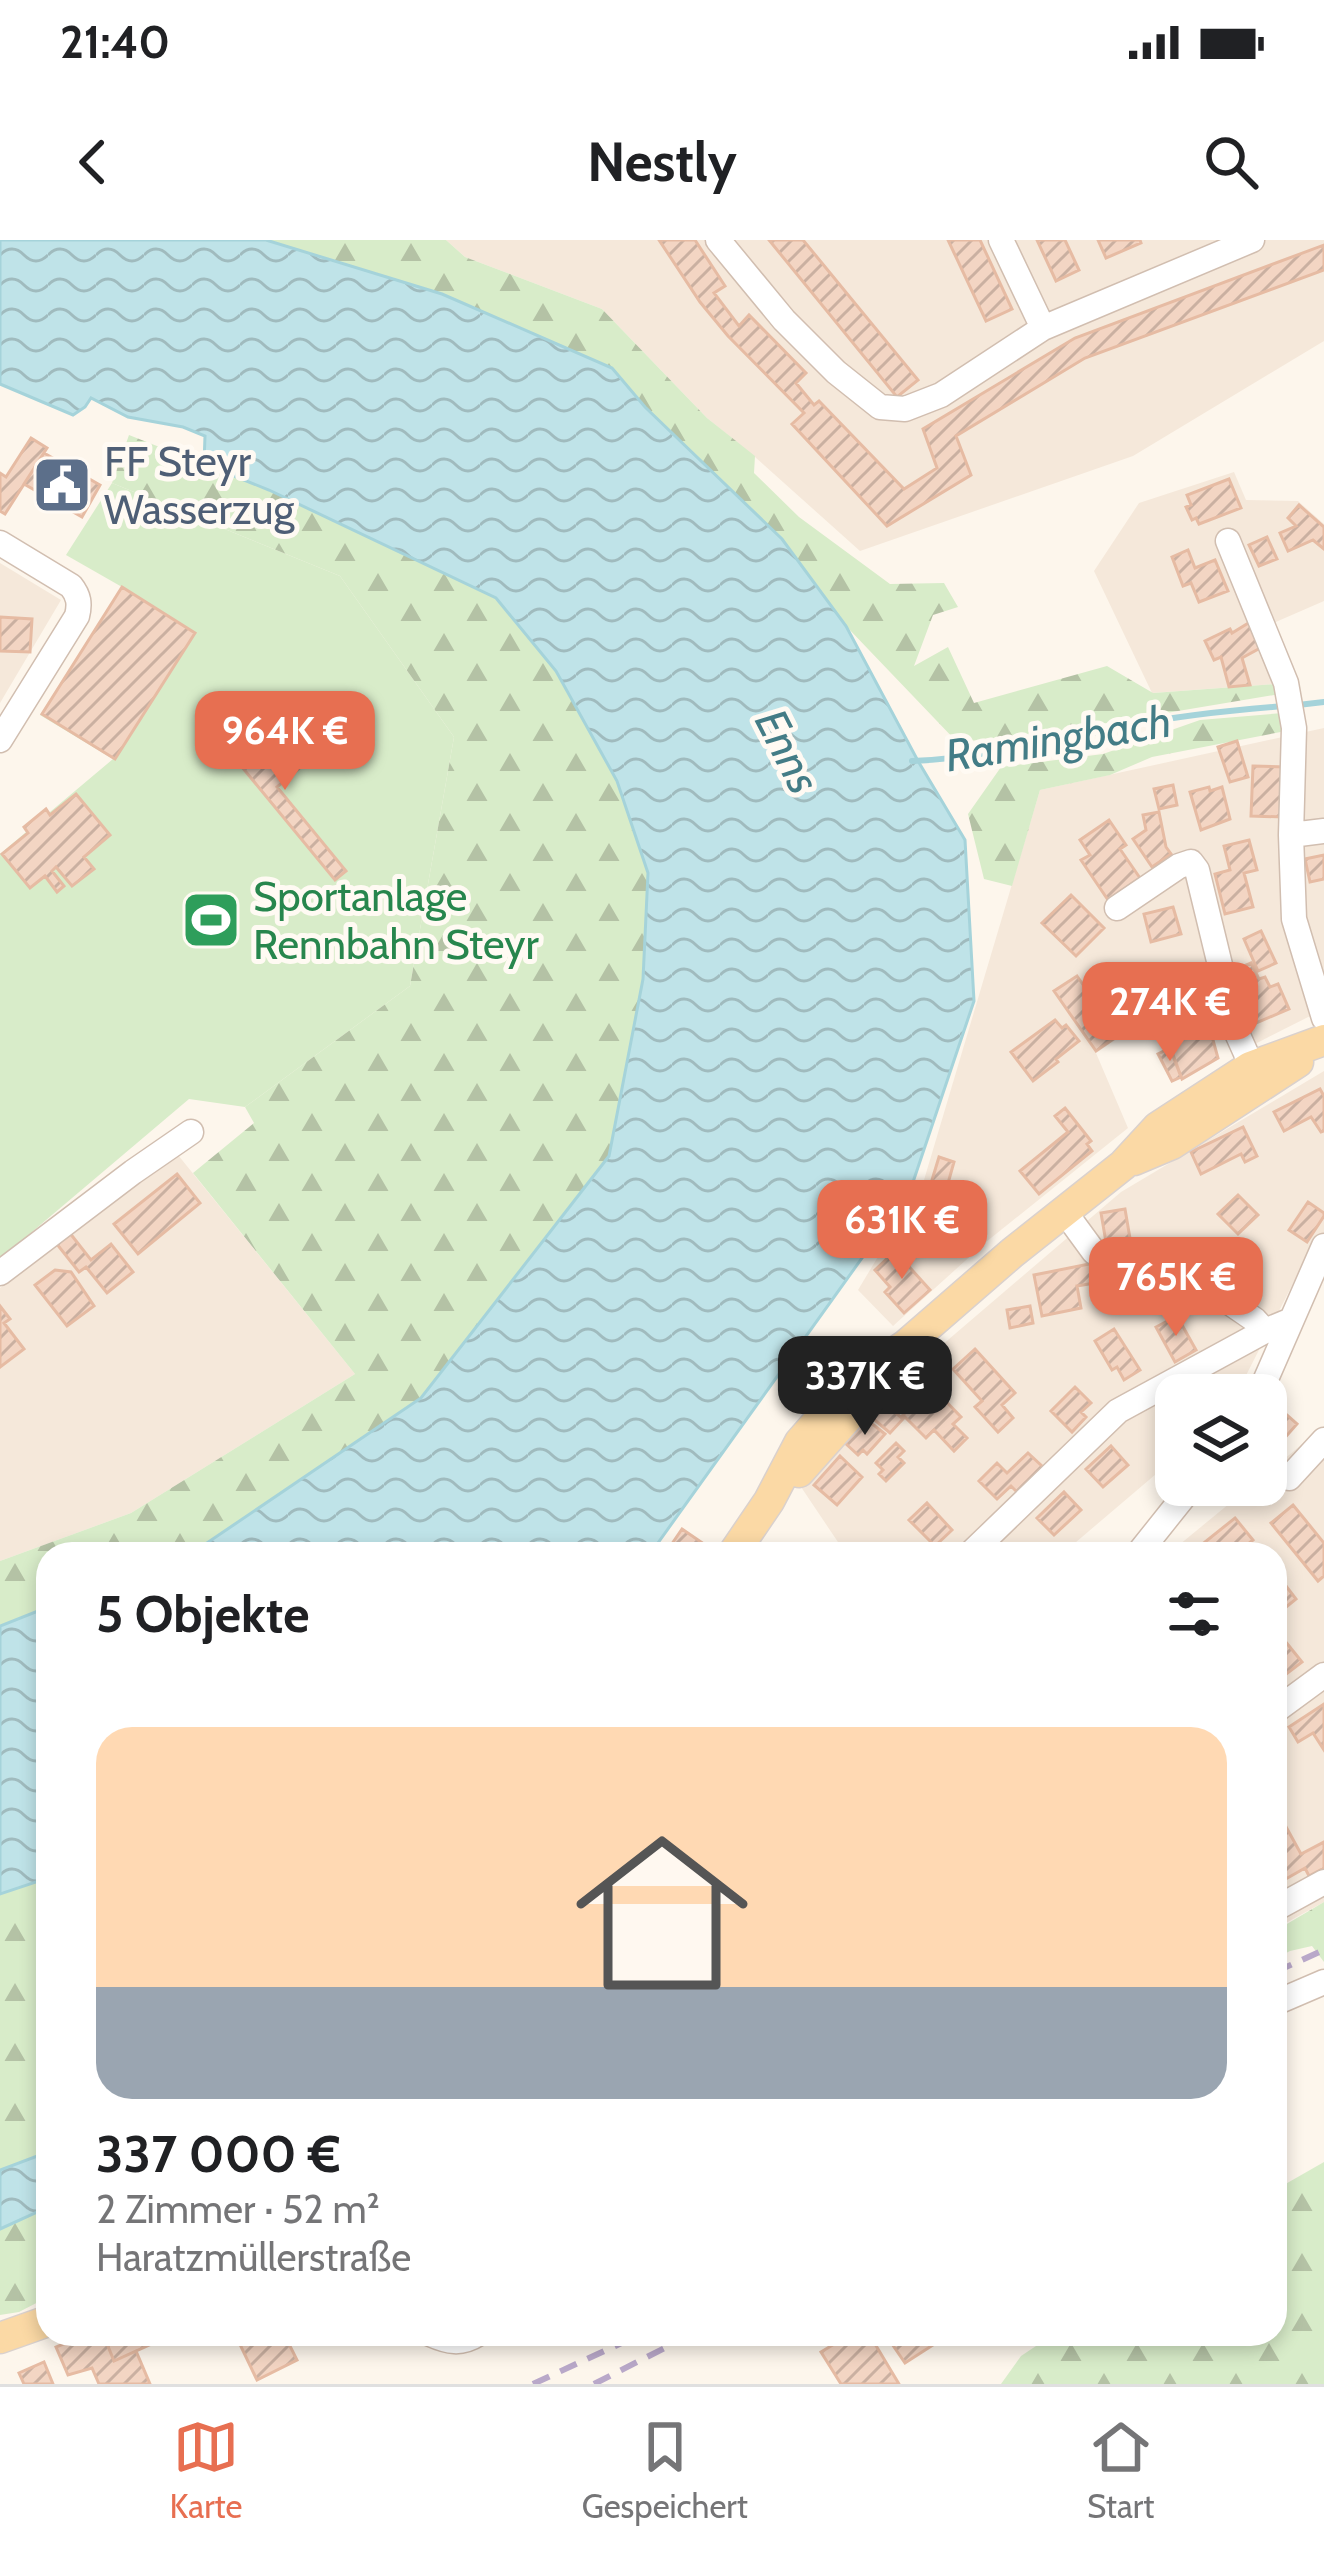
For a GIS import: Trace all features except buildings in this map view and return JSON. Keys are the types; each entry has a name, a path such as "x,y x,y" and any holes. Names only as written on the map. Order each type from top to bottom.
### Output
{"main road":[{"path":"742,1542 800,1442 856,1378 906,1345 1123,1165 1172,1144 1256,1077 1324,1042"},
{"path":"0,2338 36,2324"}],"street":[{"path":"718,240 784,320 836,372 880,407 905,409 941,394 1043,328 1223,246 1252,240"},
{"path":"1000,240 1043,328"},
{"path":"1228,541 1286,683 1294,728 1294,920 1324,1018"},
{"path":"0,543 71,586 79,608 0,740"},
{"path":"1291,835 1324,831"},
{"path":"1117,908 1179,866 1190,862 1197,870 1236,1031 1256,1077"},
{"path":"0,1273 191,1132"},
{"path":"1064,1211 1094,1252 1105,1256 1138,1251 1159,1254 1256,1320 1264,1331"},
{"path":"1269,1374 1324,1246"},
{"path":"982,1542 1118,1411 1289,1322"},
{"path":"1289,1478 1324,1440"},
{"path":"1148,1542 1176,1506"},
{"path":"1287,1698 1324,1675"},
{"path":"1287,1902 1324,1882"},
{"path":"1287,1997 1324,1982"}],"shaded area":[{"path":"446,240 1324,240 1324,341 1133,456 860,551 707,418 602,309 465,257"},
{"path":"1234,472 1246,500 1298,501 1324,524 1324,601 1262,628 1277,684 1152,693 1094,571 1139,503"},
{"path":"0,563 61,600 0,703"},
{"path":"1324,728 1324,1009 1251,1046 1235,992 1131,1017 1133,1028 1096,1053 1128,1128 986,1242 893,1326 858,1290 924,1180 1040,790"},
{"path":"1324,1071 1324,1269 1304,1262 1247,1374 1155,1374 1155,1475 1076,1542 838,1542 799,1484 886,1393 1121,1192"},
{"path":"174,1150 355,1374 131,1513 52,1542 36,1542 36,1548 0,1561 0,1288"},
{"path":"1324,1426 1324,1902 1287,1922 1287,1542 1183,1542 1226,1506 1287,1506 1287,1457"}],"green space":[{"path":"266,240 446,240 465,257 602,309 707,418 755,456 754,473 799,517 890,584 944,583 958,607 933,615 914,666 948,647 974,703 1107,666 1153,693 1277,684 1280,694 1035,735 957,742 846,626 782,539 645,407 612,368 442,294"},
{"path":"129,435 269,490 496,598 556,671 617,781 648,873 643,979 609,1156 421,1398 208,1542 52,1542 131,1513 355,1374 193,1173 254,1123 245,1107 410,986 454,737 340,576 112,483"},
{"name":"Sportanlage Rennbahn Steyr","path":"112,483 340,576 454,737 410,986 245,1107 189,1099 0,1259 0,854 113,759 40,715 122,587 66,555"},
{"path":"1283,713 1286,731 1152,757 1110,775 1040,790 1012,886 984,879 968,814 1001,767 1103,754 1200,720"},
{"path":"36,1548 36,1612 0,1626 0,1561"},
{"path":"36,1882 36,2156 0,2170 0,1894"},
{"path":"1324,1902 1324,1962 1312,1946 1287,1953 1287,1924"},
{"path":"1324,2162 1324,2384 1001,2384 1021,2356 1036,2346 1287,2346 1287,2183"},
{"path":"36,2212 36,2303 0,2315 0,2229"}],"water":[{"name":"Enns","path":"0,240 266,240 442,294 612,368 645,407 782,539 846,626 965,840 974,1001 910,1191 659,1542 208,1542 421,1398 609,1156 643,979 648,873 617,781 556,671 496,598 204,464 205,436 128,417 91,398 73,415 0,384"},
{"path":"36,1612 36,1882 0,1894 0,1626"},
{"path":"36,2156 36,2212 0,2229 0,2170"}],"waterway":[{"name":"Ramingbach","path":"1298,705 1324,702"},
{"name":"Ramingbach","path":"912,761 993,752 1165,719 1285,706"}],"railway":[{"path":"1287,1967 1324,1950"},
{"path":"533,2384 615,2346"},
{"path":"594,2384 668,2346"}],"place":[{"name":"FF Steyr Wasserzug","path":"62,485"},
{"name":"Sportanlage Rennbahn Steyr","path":"211,920"}]}
